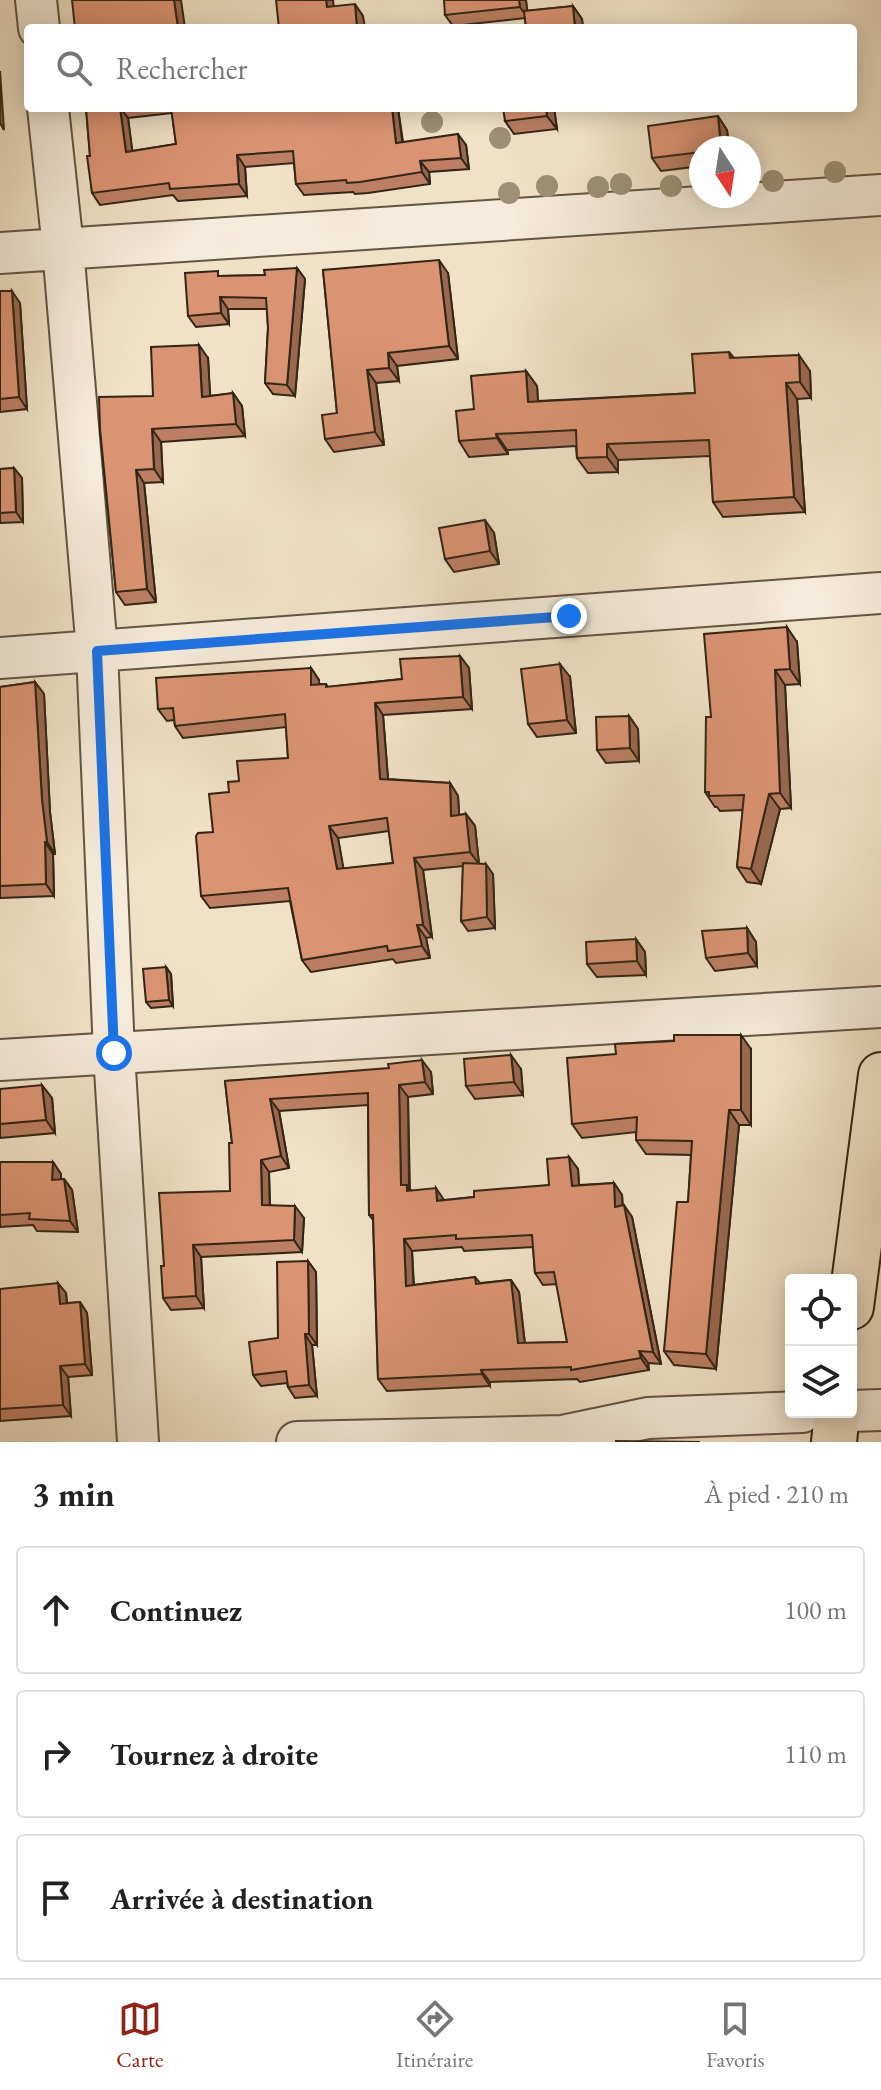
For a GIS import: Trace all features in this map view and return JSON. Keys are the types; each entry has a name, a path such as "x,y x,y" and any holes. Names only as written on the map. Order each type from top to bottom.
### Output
{"highway":[{"path":"855,1274 881,1075"},
{"path":"834,1442 836,1418"}],"street":[{"path":"36,0 39,24"},
{"path":"48,112 97,651 114,1053 138,1442"},
{"path":"0,253 881,195"},
{"path":"0,658 881,593"},
{"path":"0,1060 881,1007"},
{"path":"857,1411 881,1410"},
{"path":"297,1442 562,1436 648,1418 785,1413"}],"building":[{"path":"72,0 174,0 177,24 75,24"},
{"path":"276,0 326,0 327,7 355,4 357,24 279,24"},
{"path":"444,0 519,0 520,7 445,15"},
{"path":"573,6 575,24 526,24 524,11"},
{"path":"86,112 121,112 126,152 176,144 172,112 392,112 396,143 458,134 461,158 420,161 422,172 360,182 347,183 346,180 296,184 293,151 237,155 239,184 170,189 169,183 92,193 87,156 90,156"},
{"path":"504,112 546,112 547,116 505,121"},
{"path":"718,116 720,136 689,136 689,153 652,158 648,126"},
{"path":"439,260 449,346 388,353 389,368 367,370 375,432 325,439 322,415 337,413 323,270"},
{"path":"297,268 287,385 265,383 266,298 220,297 221,313 188,316 185,273 218,271 218,276 265,275 264,270"},
{"path":"0,291 12,291 19,397 0,399"},
{"path":"199,345 202,397 233,393 236,424 152,429 154,469 136,470 147,589 116,592 99,397 153,396 151,347"},
{"path":"729,352 730,358 799,355 800,382 786,383 794,497 713,502 709,440 607,444 607,457 577,458 576,430 496,434 497,438 459,441 456,411 474,409 471,376 526,371 528,402 695,393 692,354"},
{"path":"14,468 16,512 0,513 0,469"},
{"path":"485,520 490,551 445,559 439,528"},
{"path":"787,627 790,669 775,670 780,793 769,794 751,869 737,867 744,795 709,796 709,792 705,792 706,717 711,717 704,634"},
{"path":"460,656 463,697 375,703 380,779 450,783 451,816 466,814 470,852 414,858 423,925 417,925 422,946 388,951 387,946 302,960 288,888 201,896 196,836 198,833 213,832 209,794 229,792 228,782 239,781 237,761 288,758 285,714 175,726 173,708 158,709 156,678 311,668 311,685 326,684 326,687 402,679 400,659","holes":["387,818 393,863 337,869 329,826"]},
{"path":"560,664 567,720 528,724 521,669"},
{"path":"35,682 47,842 46,884 0,886 0,687"},
{"path":"629,716 630,748 597,750 596,717"},
{"path":"463,863 486,864 487,917 461,921"},
{"path":"747,928 748,953 706,958 702,931"},
{"path":"636,939 637,961 587,964 586,942"},
{"path":"166,967 169,1000 146,1002 143,969"},
{"path":"674,1035 741,1035 741,1110 729,1110 706,1354 664,1351 677,1202 688,1202 692,1141 636,1140 637,1117 572,1124 567,1058 616,1054 615,1044 674,1041"},
{"path":"511,1055 514,1082 466,1086 464,1059"},
{"path":"422,1060 425,1082 399,1085 401,1185 407,1185 407,1191 436,1188 437,1201 474,1197 474,1191 549,1185 547,1159 569,1157 572,1186 614,1183 615,1207 624,1205 653,1352 639,1351 641,1358 571,1370 571,1367 481,1370 482,1374 378,1379 373,1215 369,1215 368,1093 270,1099 281,1156 261,1160 262,1205 295,1206 294,1240 193,1245 196,1296 163,1298 159,1193 230,1191 229,1143 232,1143 225,1081 389,1068 388,1064","holes":["456,1235 456,1239 532,1235 535,1273 554,1272 567,1342 518,1343 511,1280 476,1284 475,1277 406,1286 404,1239"]},
{"path":"42,1085 46,1120 0,1124 0,1089"},
{"path":"0,1162 53,1162 52,1180 64,1179 70,1221 29,1219 30,1213 0,1215"},
{"path":"308,1261 309,1334 305,1334 309,1385 288,1387 286,1371 253,1375 249,1342 278,1338 277,1262"},
{"path":"58,1283 60,1304 80,1302 85,1364 60,1366 63,1405 0,1409 0,1289"},
{"path":"616,1441 700,1442 616,1442"}],"route":[{"path":"114,1053 97,651 569,616"}]}
